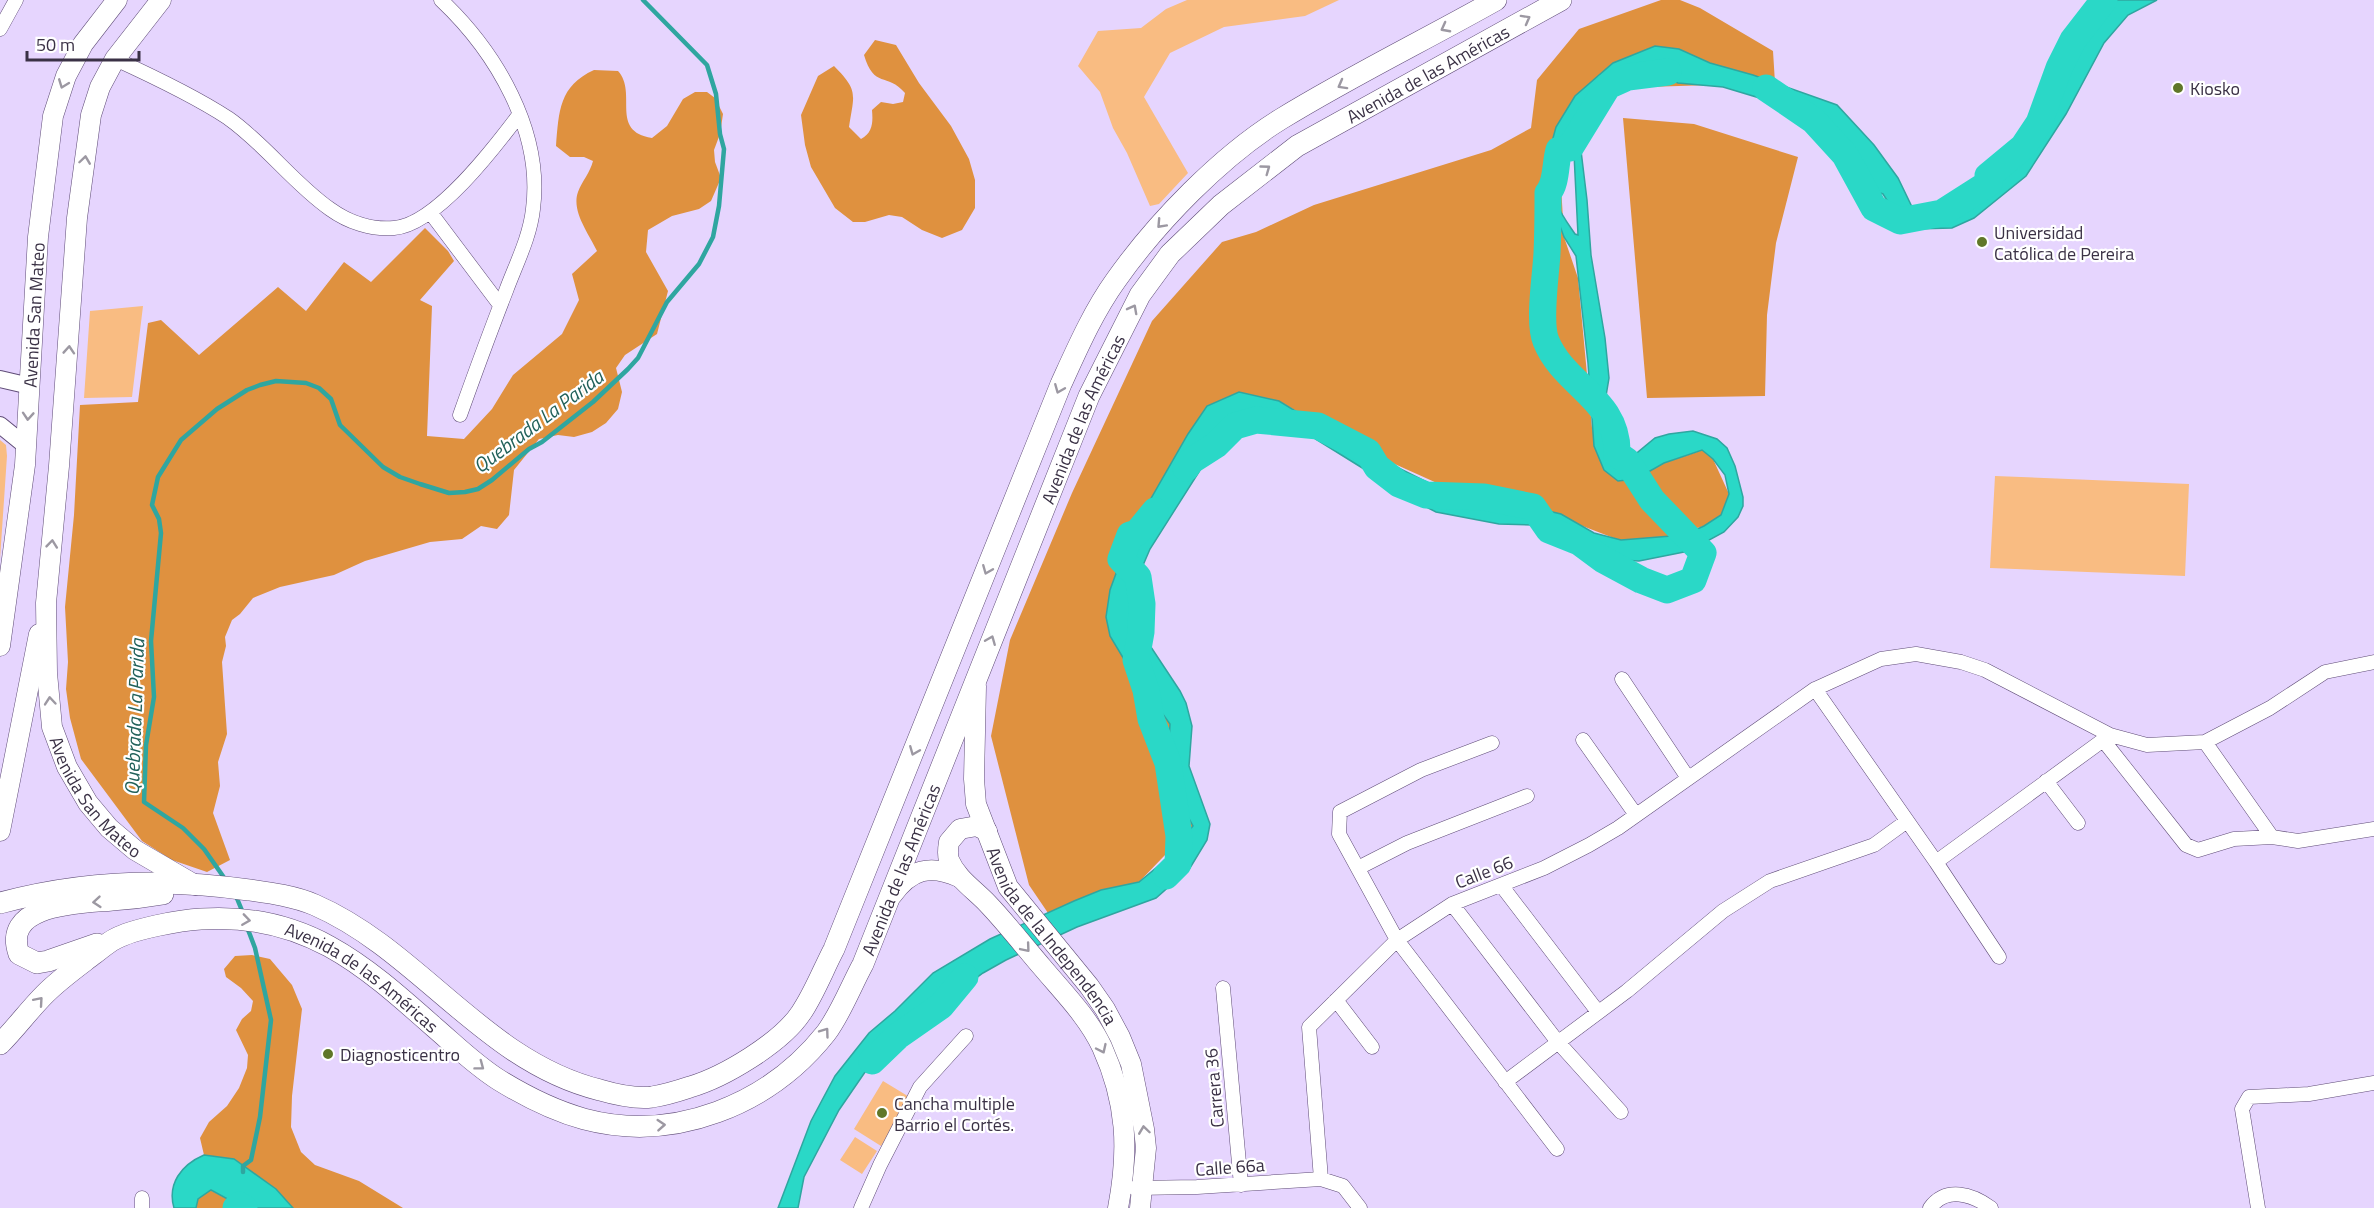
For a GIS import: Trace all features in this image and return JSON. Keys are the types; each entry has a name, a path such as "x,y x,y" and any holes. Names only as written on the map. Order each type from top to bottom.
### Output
{"main road":[{"name":"Avenida San Mateo","path":"0,646 26,446 39,237 53,116 66,76 83,44 117,0"},
{"name":"Avenida San Mateo","path":"0,831 46,603 78,218 94,102 115,59 161,0"},
{"name":"Avenida de las Américas","path":"0,903 70,888 161,882 204,884 278,894 313,904 355,926 517,1055 567,1080 623,1096 652,1097 711,1081 738,1065 786,1030 801,1013 834,949 1061,384 1089,323 1115,280 1180,203 1239,150 1280,119 1496,0"},
{"name":"Avenida de las Américas","path":"0,1044 46,993 116,938 172,922 240,918 279,925 321,941 379,978 477,1065 500,1081 550,1106 585,1119 649,1126 680,1123 717,1114 753,1096 781,1078 808,1054 828,1030 863,964 1089,396 1140,295 1170,254 1221,205 1297,146 1561,0"},
{"path":"1007,520 1018,521 1025,525 1033,535"},
{"name":"Avenida San Mateo","path":"46,603 47,674 52,727 68,767 88,803 109,828 135,850 204,884"},
{"name":"Avenida de la Independencia","path":"976,678 974,779 976,804 1008,887 1105,1009 1131,1064 1146,1148 1141,1198"},
{"path":"959,877 949,859 949,842 960,829 969,826 977,826 987,831"},
{"path":"890,898 910,876 920,872 942,870 959,877"},
{"name":"Avenida de la Independencia","path":"959,877 988,904 1070,1000 1102,1047 1119,1096 1126,1146 1118,1208"},
{"path":"116,938 36,963 19,954 15,943 24,921 45,909 62,904 174,893 204,884"}],"street":[{"path":"0,29 16,0"},
{"path":"441,0 457,15 484,48 506,85 519,115 531,155 534,182 530,226 460,415"},
{"path":"115,59 228,119 329,208 353,223 395,229 430,212 473,173 519,115"},
{"path":"430,212 500,305"},
{"path":"0,379 30,386"},
{"path":"0,425 26,446"},
{"name":"Calle 66","path":"1321,1179 1310,1027 1336,1000 1397,940 1452,904 1544,868 1589,845 1636,815 1815,689 1881,659 1916,654 1985,670 2107,738"},
{"path":"1936,862 2107,738 2147,746 2205,742 2270,708 2325,672 2374,662"},
{"path":"1622,679 1688,778"},
{"path":"1815,689 2000,957"},
{"path":"2107,738 2186,845 2198,850 2234,838 2272,837 2298,841 2374,829"},
{"path":"1583,740 1636,815"},
{"path":"2205,742 2272,837"},
{"path":"1492,743 1421,770 1340,812 1339,834 1397,940 1557,1149"},
{"path":"2046,781 2078,823"},
{"path":"1359,868 1407,843 1527,796"},
{"path":"1505,1082 1598,1012 1723,911 1770,881 1874,844 1907,820"},
{"path":"1501,885 1598,1012"},
{"path":"1452,904 1557,1041 1621,1112"},
{"name":"Carrera 36","path":"1223,988 1241,1185"},
{"path":"1336,1000 1372,1047"},
{"path":"861,1208 880,1165 920,1088 966,1036"},
{"path":"2258,1208 2242,1109 2249,1097 2309,1094 2374,1083"},
{"path":"1321,1179 1343,1186 1360,1208"},
{"name":"Calle 66a","path":"1141,1198 1241,1185 1321,1179"},
{"path":"1122,1188 1141,1198"},
{"path":"1930,1208 1946,1195 1963,1194 1991,1208"}],"shaded area":[{"path":"1187,0 1339,0 1305,16 1224,27 1170,53 1144,97 1188,173 1159,204 1150,206 1127,153 1113,128 1100,92 1078,66 1098,31 1141,28 1166,9"},
{"path":"1661,0 1680,0 1700,8 1773,51 1775,83 1583,89 1559,150 1564,237 1578,278 1592,428 1604,469 1664,463 1703,450 1713,459 1729,494 1721,515 1704,526 1666,537 1645,550 1533,507 1468,497 1368,452 1279,401 1208,406 1110,635 1170,724 1193,826 1139,882 1048,913 1029,885 991,736 1010,640 1072,493 1152,321 1222,242 1256,232 1314,205 1491,150 1531,128 1537,80 1579,29"},
{"path":"2104,0 2157,0 2128,15 2104,43 2066,114 2026,176 1974,218 1952,228 1914,229 1900,221 1883,194 1862,187 1823,117 1723,87 1678,83 1656,74 1628,77 1608,86 1582,125 1579,134 1591,255 1605,338 1609,378 1606,396 1607,413 1612,444 1617,454 1627,461 1655,438 1669,434 1693,431 1717,439 1727,448 1735,466 1743,497 1743,506 1738,517 1724,532 1689,551 1639,561 1602,559 1549,530 1532,525 1499,524 1436,512 1395,491 1306,433 1256,420 1235,426 1216,445 1150,549 1138,577 1134,609 1141,632 1186,703 1192,726 1189,766 1210,824 1207,840 1190,868 1156,898 1077,927 1006,960 983,973 898,1036 874,1059 839,1110 804,1177 798,1208 778,1208 811,1121 835,1076 869,1033 933,973 990,939 1074,901 1101,890 1139,882 1168,858 1193,826 1173,789 1168,763 1170,724 1128,666 1110,636 1106,617 1110,590 1130,535 1188,434 1207,406 1239,392 1279,401 1346,442 1455,496 1511,502 1561,514 1594,533 1621,540 1684,535 1721,515 1729,494 1725,475 1713,459 1702,450 1664,463 1636,479 1618,481 1604,470 1594,446 1588,363 1576,256 1564,237 1548,193 1547,160 1556,127 1575,96 1613,63 1655,46 1679,49 1710,63 1753,75 1837,105 1874,145 1898,178 1914,211 1942,213 1989,183 2009,159 2023,126","holes":["1567,145 1574,154 1578,235 1575,234 1560,210 1553,191 1553,174 1558,157"]},
{"path":"875,40 896,45 919,83 951,126 969,159 975,180 975,208 962,230 942,238 922,230 902,217 889,215 865,222 853,222 835,208 811,167 801,115 818,76 834,66 848,81 853,94 849,127 861,139 870,130 872,110 881,102 893,104 903,102 905,93 892,83 877,76 868,66 864,55"},
{"path":"594,70 618,71 626,90 628,120 631,128 639,134 652,138 667,126 683,99 695,92 707,92 715,98 723,114 720,134 714,150 715,162 721,178 711,201 699,209 672,216 648,230 646,252 668,291 657,334 625,355 616,368 622,392 618,409 606,423 592,432 574,437 558,435 539,439 514,470 509,515 497,529 481,526 462,539 430,542 365,561 334,575 280,587 253,598 232,620 225,637 226,646 222,662 227,734 218,762 220,786 213,813 230,860 207,872 172,860 142,841 81,759 70,718 66,689 68,662 65,607 74,515 80,405 138,402 148,323 161,320 199,355 278,287 306,311 344,262 371,282 425,228 448,251 454,261 420,300 432,306 427,436 464,439 492,409 513,375 562,334 579,300 572,274 597,251 579,215 576,199 593,161 584,157 570,157 556,146 560,111 567,92 582,76"},
{"path":"1623,118 1694,124 1798,157 1776,243 1767,315 1765,396 1647,398"},
{"path":"143,306 132,397 84,398 90,311"},
{"path":"0,440 6,445 7,456 0,559"},
{"path":"1995,476 2189,484 2185,576 1990,568"},
{"path":"252,955 270,959 292,985 302,1009 292,1096 291,1127 301,1152 315,1165 359,1181 403,1208 293,1208 276,1189 234,1159 204,1155 200,1138 209,1122 227,1106 239,1088 247,1068 248,1055 236,1030 242,1019 251,1011 253,1001 226,977 224,969 235,956"},
{"name":"Cancha multiple Barrio el Cortés.","path":"883,1081 911,1098 881,1146 854,1129"},
{"path":"855,1137 877,1151 862,1174 840,1160"},
{"path":"204,1155 234,1159 276,1189 293,1208 244,1208 211,1190 198,1199 196,1208 174,1208 172,1191 174,1183 189,1164"},
{"path":"210,1190 244,1208 196,1208 197,1199"}],"waterway":[{"name":"Quebrada La Parida","path":"225,879 204,849 183,828 144,802 146,745 154,697 151,641 161,533 159,519 152,505 158,477 181,440 217,409 247,390 276,381 306,383 319,388 331,399 340,425 383,467 400,477 449,493 465,492 478,489 492,480 529,449 542,442 593,402 628,369 638,358 667,302 699,264 713,237 719,206 724,149 716,94 707,65 643,0"},
{"path":"1766,88 1813,120 1845,155 1874,208 1900,221 1942,213 1989,183 1988,176 2023,147 2039,123 2059,68 2073,40 2104,0"},
{"path":"1186,468 1191,461 1216,445 1235,426 1256,420 1318,426 1368,452 1377,467 1399,484 1426,495 1484,497 1533,507 1549,530 1579,542 1602,559 1641,580 1667,590 1693,580 1703,553 1652,500 1627,461 1617,454 1615,435 1609,419 1600,406 1554,357 1546,341 1543,322 1548,193 1554,178 1559,150 1570,148 1608,86 1628,77 1668,72"},
{"path":"1155,511 1137,533 1130,535 1121,559 1138,577 1142,604 1141,632 1136,660 1146,690 1151,719 1168,763 1179,836 1178,864 1166,876"},
{"path":"236,896 243,913"},
{"path":"243,1172 243,1166 251,1160 260,1117 271,1020 255,948 247,927"},
{"path":"872,1061 898,1036 941,1006 965,977"},
{"path":"236,1208 239,1205 244,1208"}],"place":[{"name":"Kiosko","path":"2178,88"},
{"name":"Universidad Católica de Pereira","path":"1982,242"},
{"name":"Diagnosticentro","path":"328,1054"},
{"name":"Cancha multiple Barrio el Cortés.","path":"882,1113"}]}
